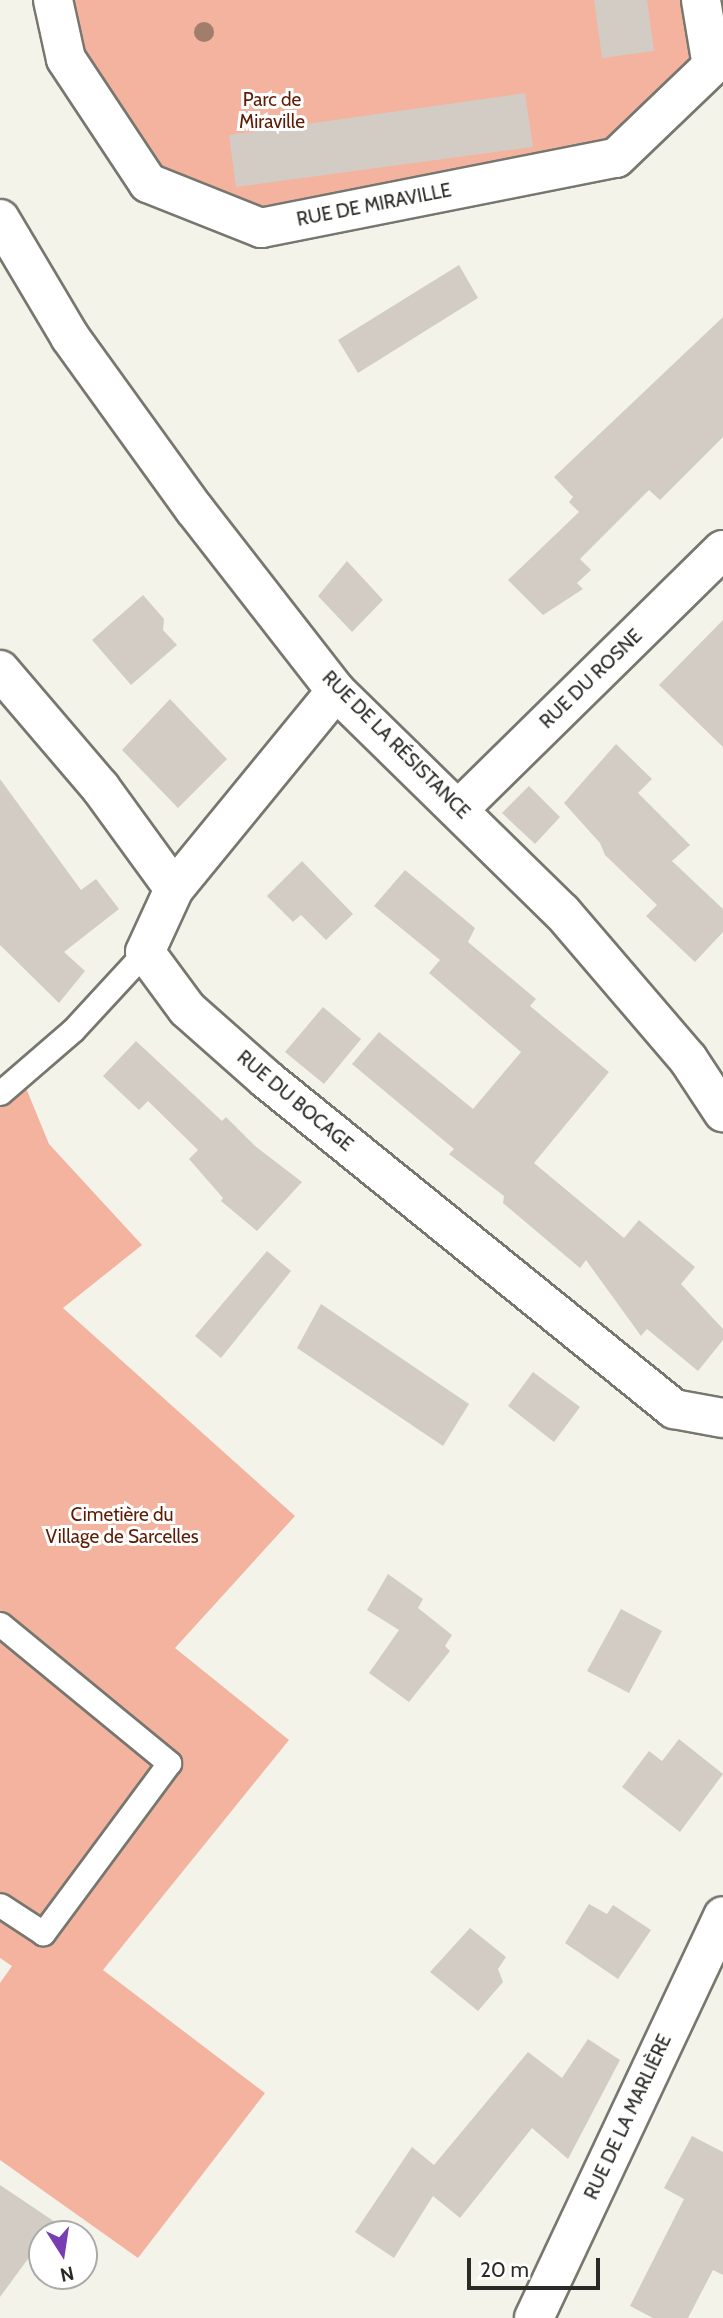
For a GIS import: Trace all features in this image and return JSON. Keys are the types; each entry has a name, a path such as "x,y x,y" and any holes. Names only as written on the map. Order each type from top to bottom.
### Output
{"street":[{"name":"RUE DE MIRAVILLE","path":"54,0 66,60 148,183 261,228 616,158 712,66 701,0"},
{"name":"RUE DE LA RÉSISTANCE","path":"0,219 77,348 195,510 336,691 460,808 562,912 688,1059 723,1112"},
{"name":"RUE DU ROSNE","path":"460,808 723,550"},
{"path":"0,670 100,786 174,889"},
{"path":"145,952 174,889 336,691"},
{"name":"RUE DU BOCAGE","path":"145,952 187,1009 266,1079 674,1409 723,1418"},
{"name":"RUE DE LA MARLIÈRE","path":"534,2318 723,1916"}],"lane":[{"path":"0,1093 73,1030 145,952"},
{"path":"0,1624 169,1763 43,1933 0,1905"}],"green space":[{"name":"Parc de Miraville","path":"53,0 701,0 712,66 616,158 261,228 148,183"},
{"name":"Cimetière du Village de Sarcelles","path":"9,1069 26,1088 49,1144 142,1245 63,1308 295,1516 175,1648 289,1740 103,1970 265,2093 138,2258 98,2230 98,2220 84,2220 0,2160 0,1983 12,1966 0,1958 0,1076"}],"building":[{"path":"594,0 647,0 654,51 602,58"},
{"path":"525,93 533,147 236,187 229,135"},
{"path":"459,265 478,298 358,373 338,340"},
{"path":"723,317 723,437 660,500 649,490 580,559 591,570 577,583 583,589 543,615 508,580 579,512 569,502 573,497 554,477"},
{"path":"347,561 383,600 352,632 318,596"},
{"path":"143,595 164,619 163,630 177,645 131,685 92,640"},
{"path":"723,620 723,747 659,685"},
{"path":"170,699 227,759 178,808 122,750"},
{"path":"616,744 652,779 638,793 690,845 672,861 723,909 723,932 695,962 646,916 657,905 605,855 600,843 564,803"},
{"path":"0,779 81,890 96,879 119,909 64,952 85,971 59,1003 0,945"},
{"path":"529,786 560,817 535,844 502,813"},
{"path":"302,861 353,914 326,940 301,915 293,922 267,896"},
{"path":"405,870 475,928 468,942 536,999 530,1006 609,1072 534,1163 624,1238 639,1220 695,1267 681,1284 723,1329 723,1340 698,1371 647,1329 641,1336 586,1260 580,1268 503,1203 504,1196 449,1154 454,1149 352,1064 379,1032 473,1109 521,1052 429,973 440,960 374,906"},
{"path":"323,1007 361,1039 324,1084 285,1052"},
{"path":"136,1041 222,1121 226,1117 255,1146 302,1182 257,1231 221,1201 223,1198 189,1159 198,1150 148,1101 139,1110 103,1076"},
{"path":"267,1251 291,1271 221,1358 195,1336"},
{"path":"321,1304 469,1404 443,1446 297,1348"},
{"path":"533,1372 580,1407 554,1442 508,1406"},
{"path":"388,1574 423,1599 418,1608 452,1635 445,1646 450,1651 409,1702 369,1673 399,1630 367,1610"},
{"path":"621,1609 662,1631 629,1693 587,1671"},
{"path":"679,1739 723,1774 680,1832 622,1787 649,1751 662,1761"},
{"path":"589,1904 607,1914 613,1905 651,1930 618,1979 565,1943"},
{"path":"470,1928 506,1957 498,1969 503,1982 478,2011 430,1972"},
{"path":"588,2039 620,2060 568,2159 532,2128 460,2218 433,2196 394,2258 355,2232 412,2147 434,2165 528,2052 562,2078"},
{"path":"692,2136 723,2152 723,2275 713,2270 688,2318 653,2318 630,2306 684,2199 664,2188"},
{"path":"0,2185 52,2220 28,2220 28,2259 0,2297"}]}
